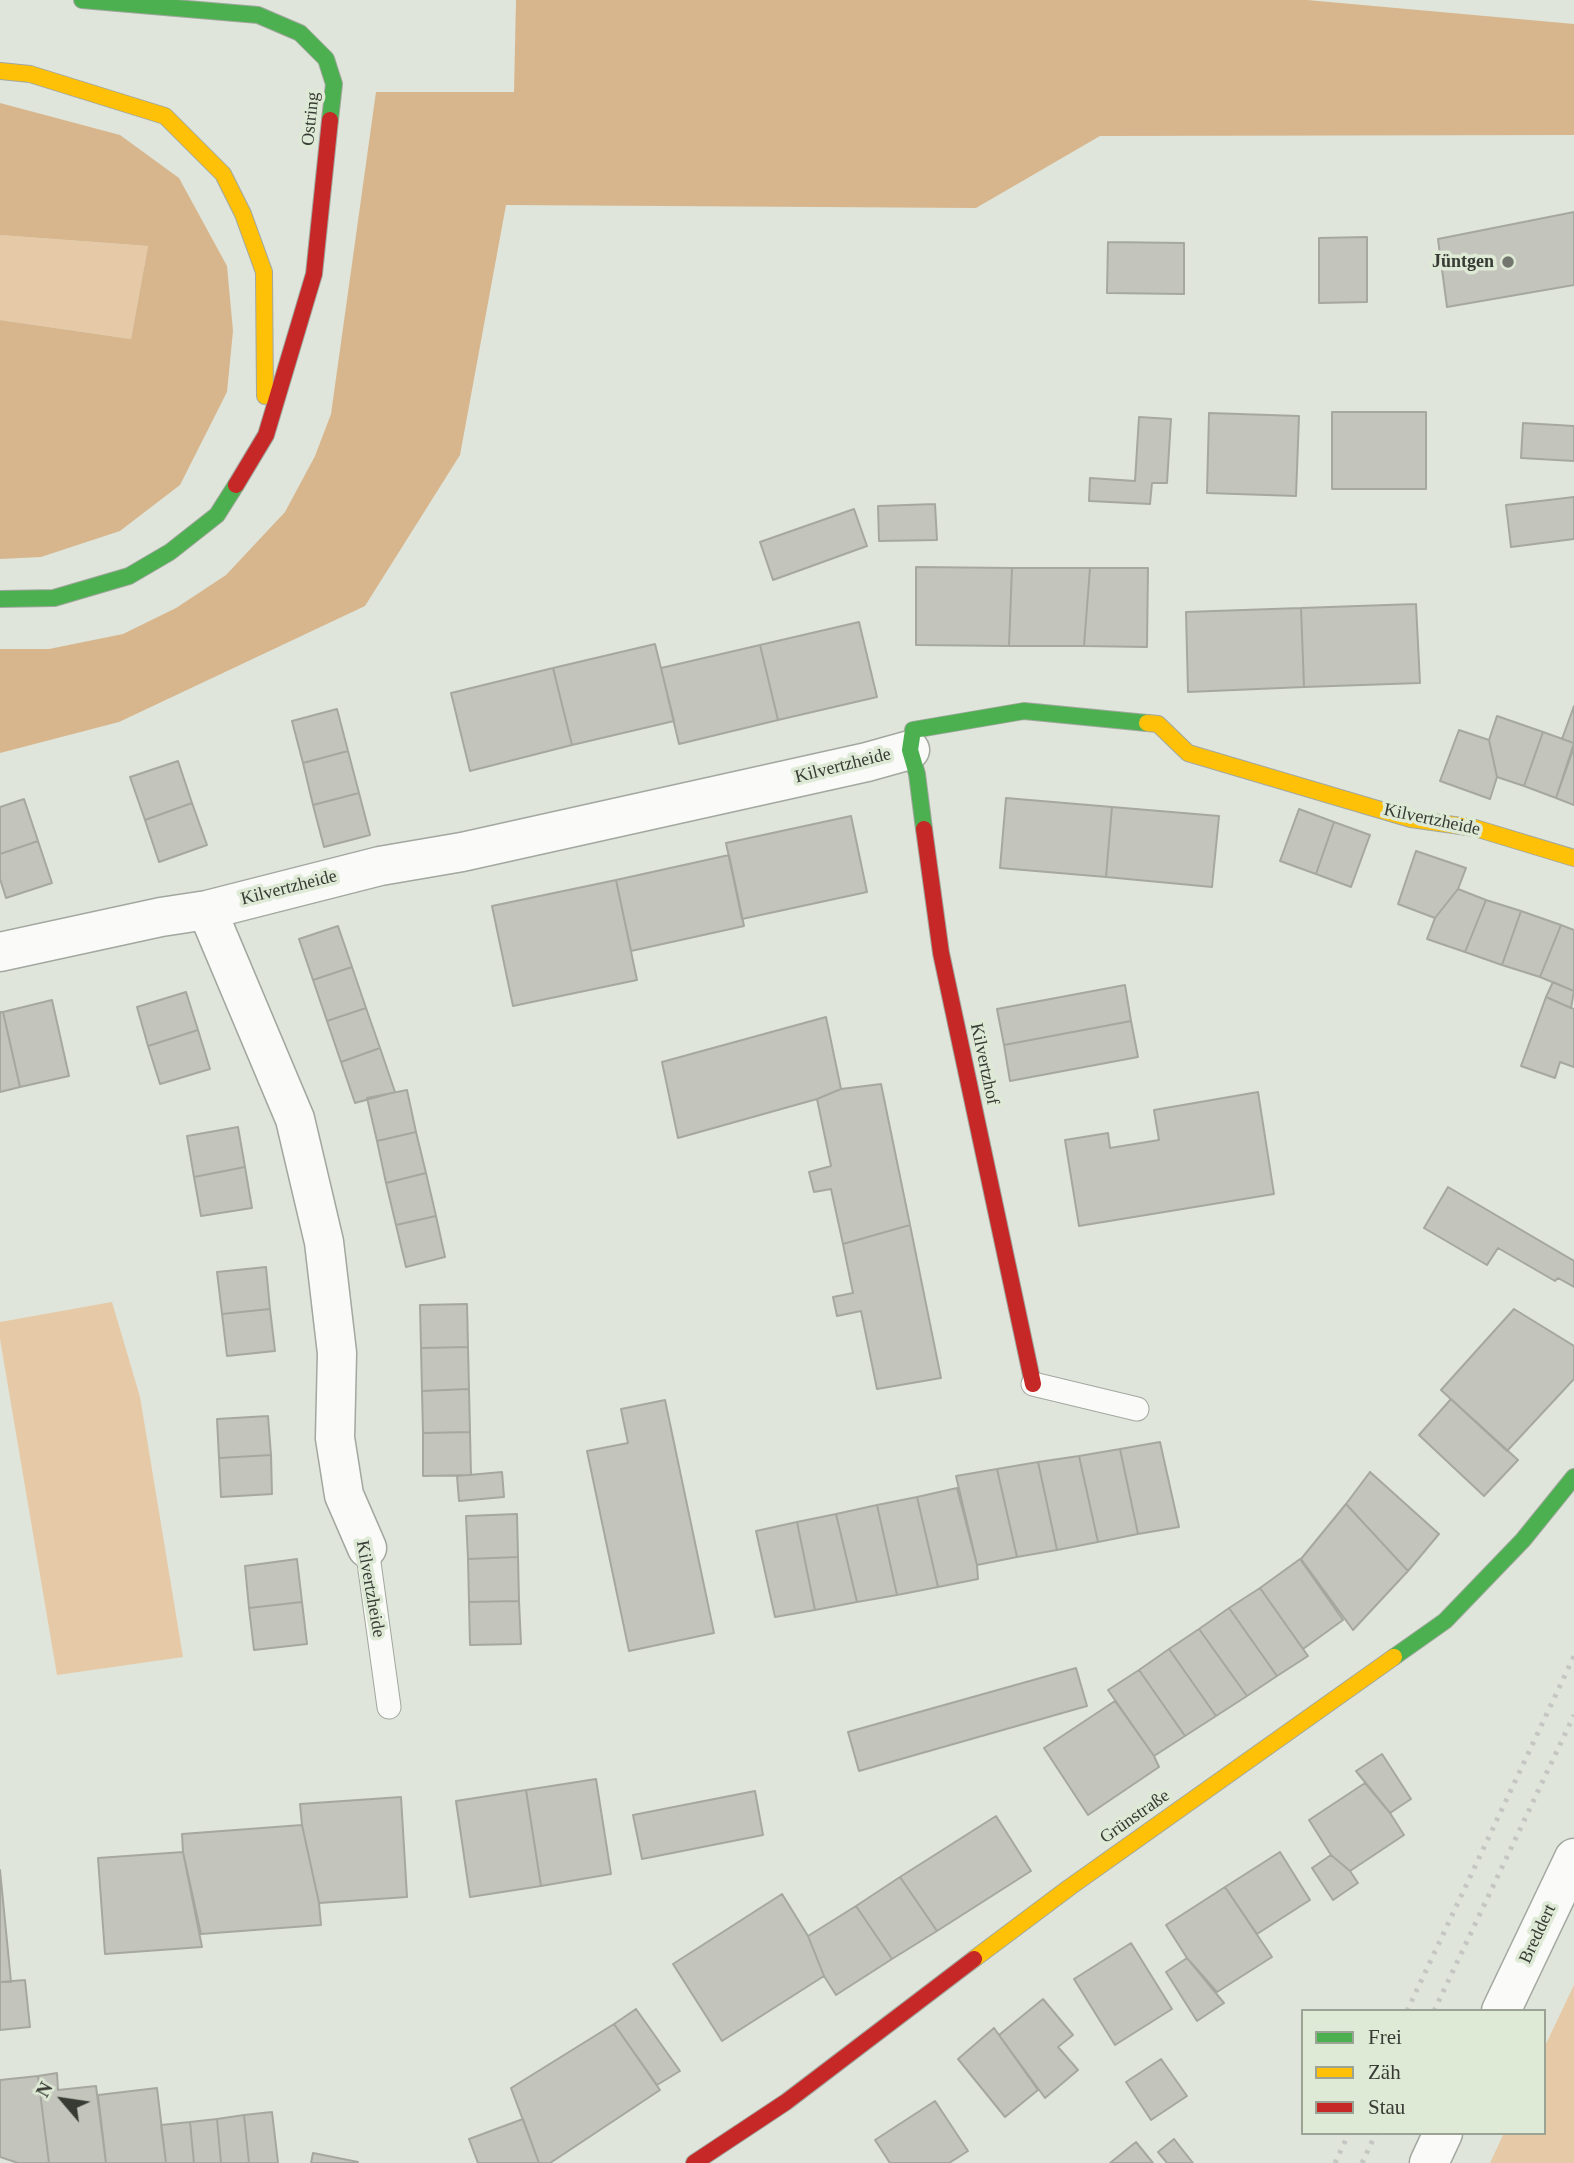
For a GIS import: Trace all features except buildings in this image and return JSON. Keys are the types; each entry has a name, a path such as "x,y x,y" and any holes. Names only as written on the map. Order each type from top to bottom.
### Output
{"street":[{"name":"Ostring","path":"0,599 54,598 129,576 170,552 217,515 266,435 314,275 334,84 326,60 300,33 258,15 82,0"},
{"path":"0,71 30,74 165,116 223,174 243,214 264,272 266,435"},
{"name":"Kilvertzheide","path":"0,952 161,916 207,909 380,866 462,852 867,762 910,750 914,730 1024,711 1158,724 1188,753 1411,819 1475,828 1570,857"},
{"name":"Kilvertzhof","path":"910,750 917,774 942,953 1033,1384"},
{"name":"Kilvertzheide","path":"207,909 295,1119 324,1242 337,1353 335,1438 344,1495 367,1548"},
{"name":"Grünstraße","path":"694,2163 786,2102 1070,1887 1444,1621 1523,1540 1574,1477"},
{"name":"Breddert","path":"1502,2009 1574,1858"},
{"path":"1429,2163 1442,2135"}],"lane":[{"path":"1033,1384 1137,1409"},
{"name":"Kilvertzheide","path":"367,1548 389,1707"}],"shaded area":[{"path":"516,0 1307,0 1574,24 1574,135 1100,136 976,208 506,205 460,455 365,606 119,722 0,753 0,649 49,649 123,634 176,608 226,575 285,512 315,456 331,414 376,92 514,92"},
{"path":"0,103 120,135 179,178 227,266 233,331 227,392 180,485 120,531 41,557 0,559 0,320 131,339 148,246 0,235"},
{"path":"0,235 148,246 131,339 0,320"},
{"path":"112,1302 140,1397 183,1657 57,1675 0,1339 0,1322"},
{"path":"1574,1985 1574,2163 1490,2163 1503,2135 1546,2135 1546,2044"}],"railway":[{"path":"1408,2009 1574,1656"},
{"path":"1435,2009 1574,1715"},
{"path":"1335,2163 1348,2135"},
{"path":"1362,2163 1375,2135"}],"traffic: fast":[{"path":"82,0 258,15 300,33 326,59 334,84 330,120"},
{"path":"0,599 54,598 129,576 170,552 217,515 236,485"},
{"path":"924,829 917,774 910,750 913,730 1024,711 1147,723"},
{"path":"1394,1657 1445,1621 1523,1540 1574,1477"}],"traffic: slow":[{"path":"0,71 30,74 165,116 223,174 243,214 264,272 265,396"},
{"path":"1147,723 1158,724 1188,753 1411,819 1475,828 1574,858"},
{"path":"974,1959 1070,1887 1394,1657"}],"traffic: jam":[{"path":"236,485 266,435 314,274 330,120"},
{"path":"924,829 941,953 1033,1384"},
{"path":"694,2163 786,2102 974,1959"}],"place":[{"name":"Jüntgen","path":"1508,262"}]}
